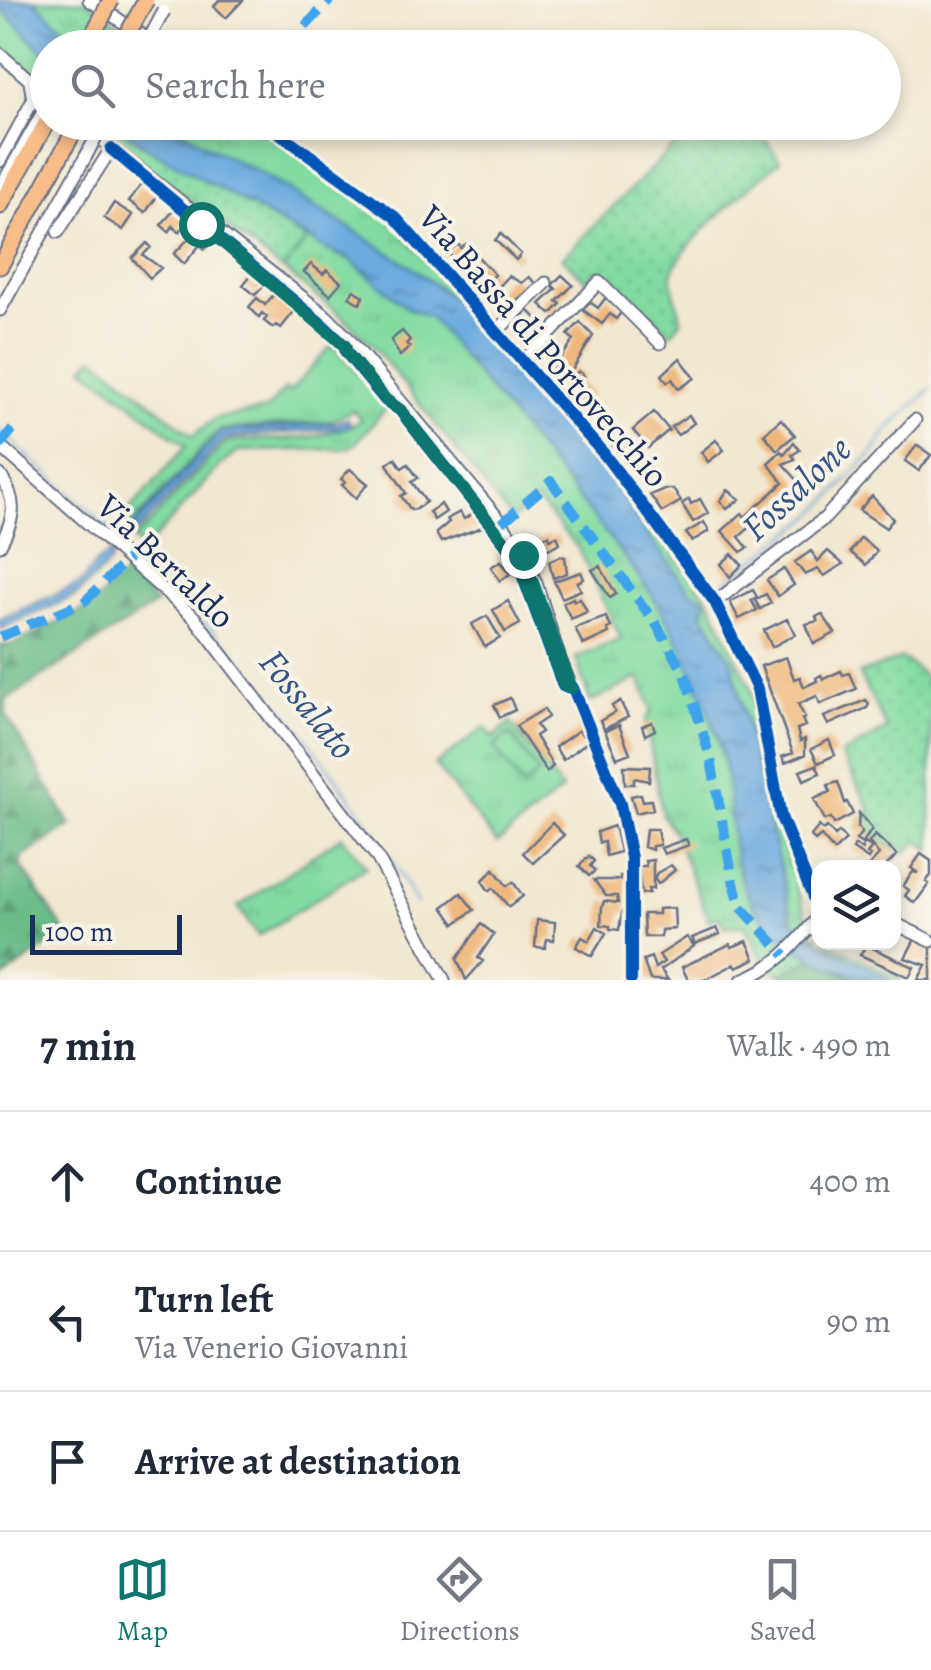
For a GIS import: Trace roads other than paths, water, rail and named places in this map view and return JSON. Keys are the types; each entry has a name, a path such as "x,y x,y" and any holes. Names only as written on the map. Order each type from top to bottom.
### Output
{"highway":[{"path":"92,30 108,0"},
{"path":"130,30 146,0"},
{"path":"0,206 31,140"},
{"path":"0,266 69,140"}],"street":[{"path":"89,0 135,30"},
{"path":"153,30 166,6"},
{"path":"0,54 30,82"},
{"path":"0,161 30,106"},
{"path":"0,188 30,136"},
{"path":"0,310 94,140"},
{"path":"100,140 297,293 348,338 512,539 536,583 572,688 620,804 631,858 631,980"},
{"name":"Via Bassa di Portovecchio","path":"289,140 395,217 604,454 710,596 757,689 781,817 811,887"},
{"path":"58,232 111,149"},
{"path":"522,362 599,282 660,343"},
{"path":"496,332 546,283"},
{"path":"710,596 825,518 914,420"},
{"name":"Via Bertaldo","path":"0,446 194,617 377,858 444,980"},
{"path":"0,475 12,495 15,510 0,544"},
{"path":"742,980 763,972 811,926"},
{"path":"901,927 931,941"}],"water":[{"path":"0,0 34,0 65,30 30,30 30,38 0,7"},
{"path":"137,140 198,140 268,177 409,265 453,299 599,461 652,541 692,593 704,598 702,611 732,661 792,919 811,934 811,950 835,950 892,980 854,975 816,960 782,937 756,909 735,857 727,781 716,733 673,631 653,597 430,317 409,309 350,260"},
{"path":"348,419 350,425 344,428 225,438 130,539 127,534 221,432"},
{"path":"111,553 111,562 77,595 0,629 0,619 81,583 97,562"}],"waterway":[{"name":"Fossalone","path":"714,591 814,515 871,455 889,428 931,389"},
{"name":"Fossalato","path":"0,428 116,534"},
{"name":"Fossalato","path":"138,554 217,634 291,719 358,809 417,904"}]}
